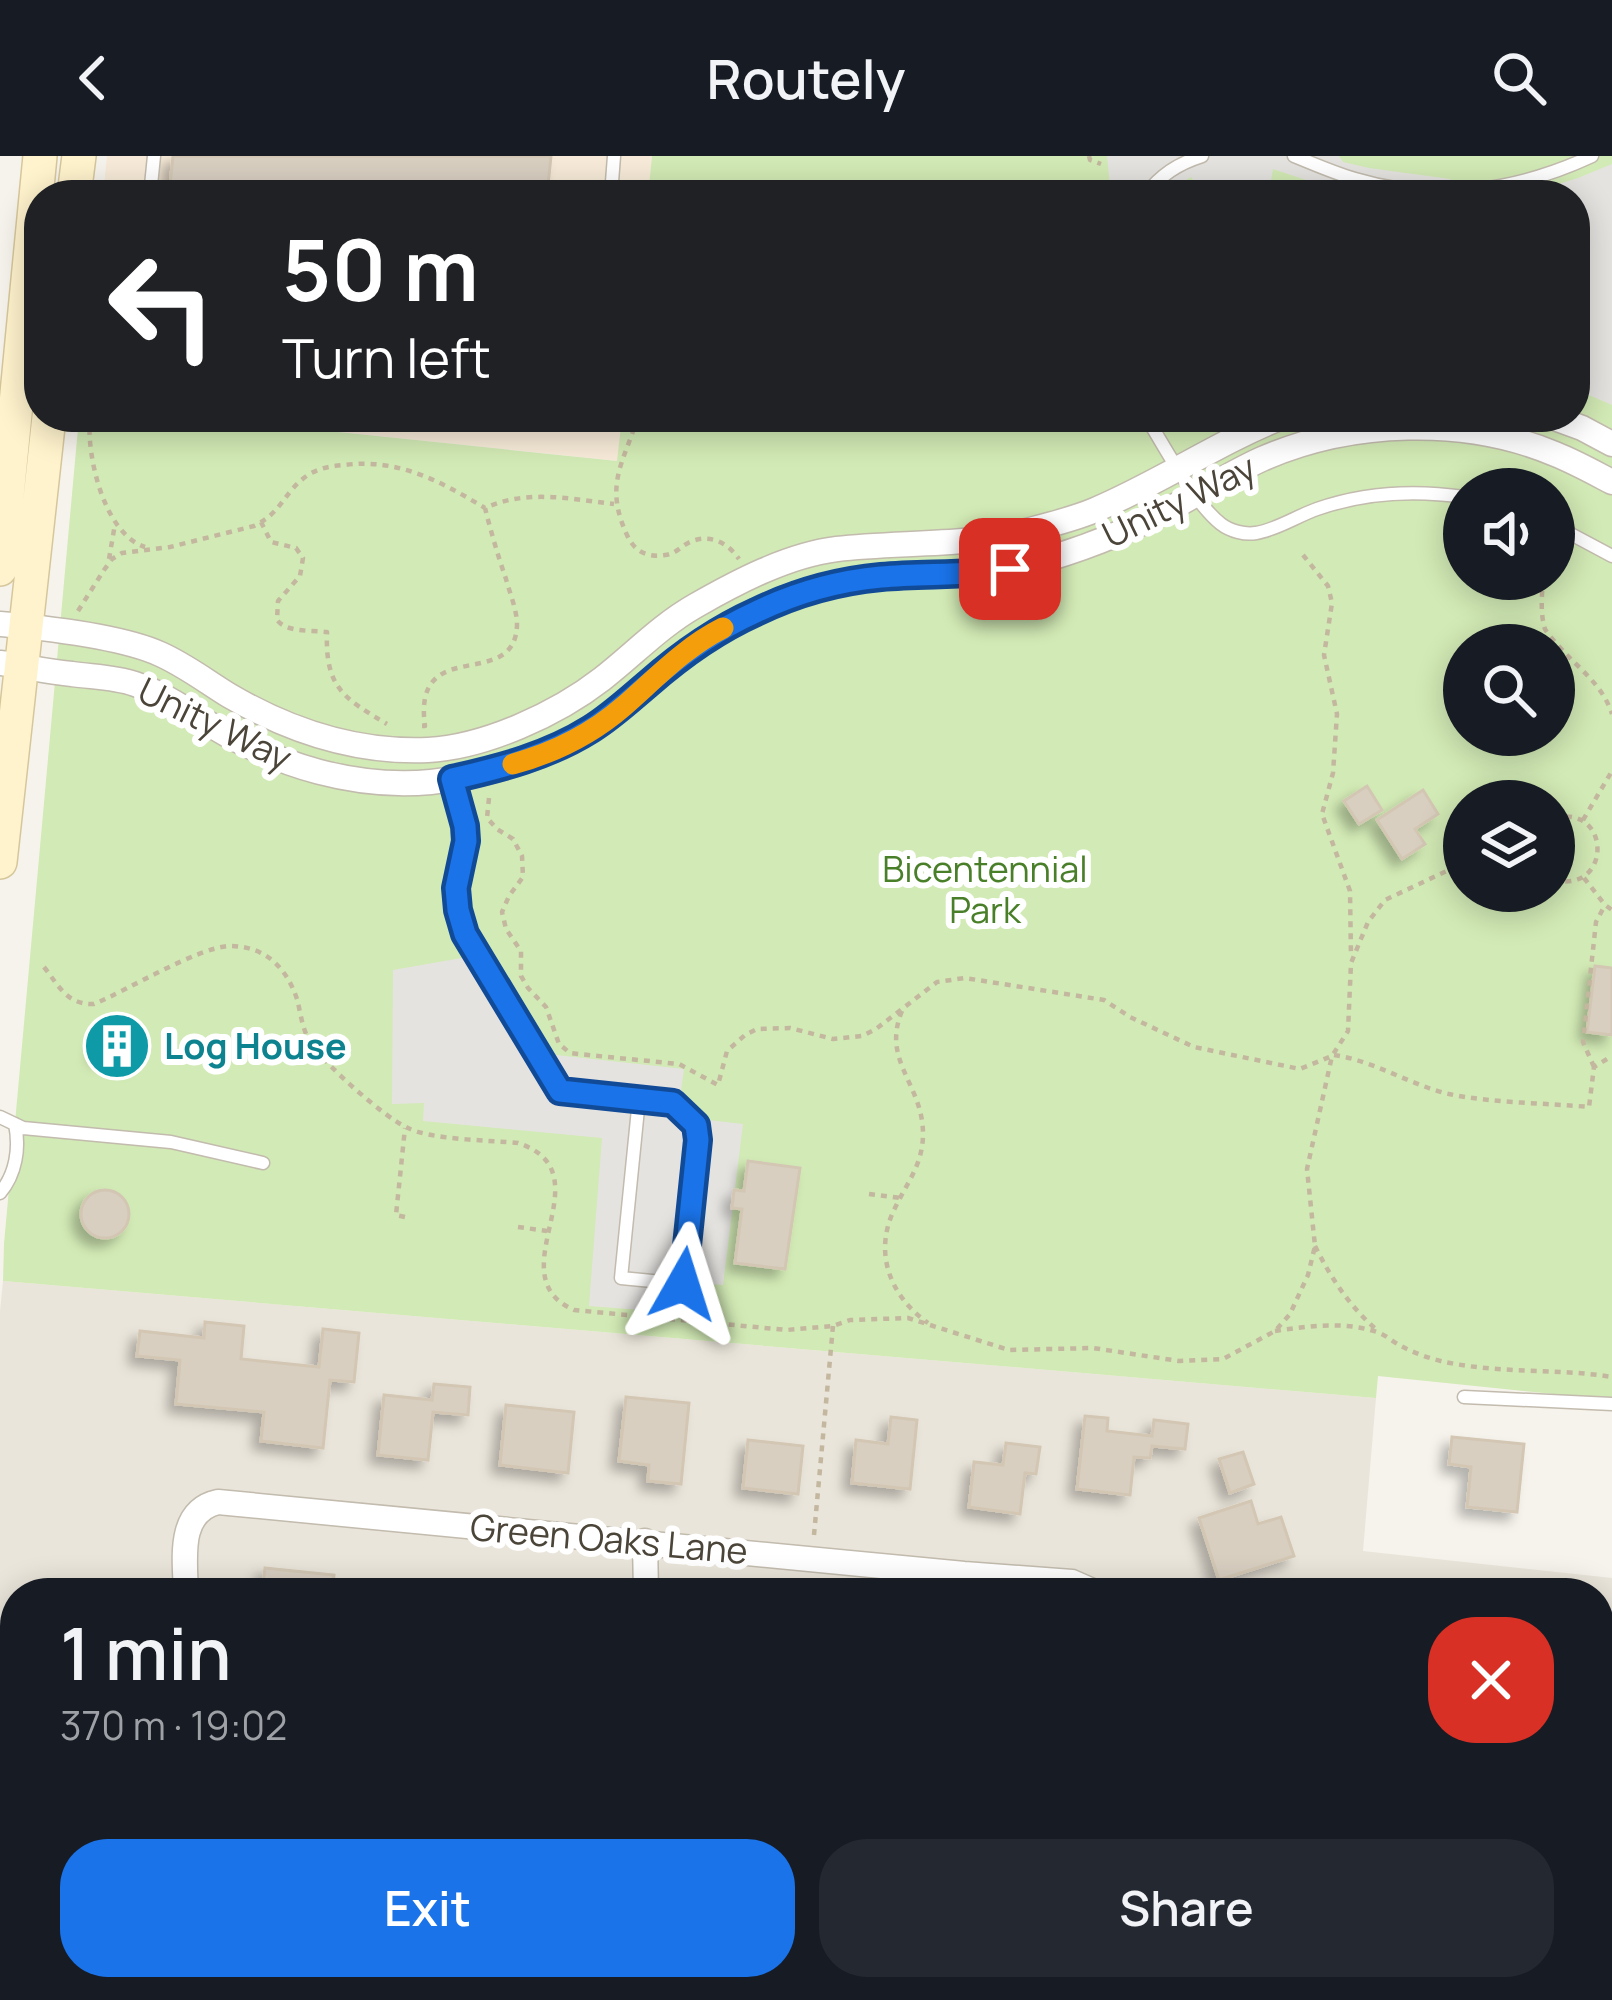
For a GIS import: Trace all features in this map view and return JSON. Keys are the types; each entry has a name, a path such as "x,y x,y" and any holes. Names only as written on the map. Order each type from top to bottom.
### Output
{"main road":[{"path":"0,569 24,354"},
{"path":"0,862 12,625 46,432"}],"street":[{"name":"Unity Way","path":"12,625 89,636 159,653 264,715 324,738 390,748 450,747 518,728 557,709 690,609 755,573 832,550 1021,532 1092,512 1246,432"},
{"name":"Unity Way","path":"10,665 130,682 245,744 320,772 392,783 452,780 562,746 621,709 712,633 797,595 874,578 1010,569 1102,541 1264,458 1325,439 1379,432"},
{"name":"Unity Way","path":"1472,432 1554,453 1612,482"},
{"path":"450,747 452,780"},
{"name":"Green Oaks Lane","path":"185,1578 184,1542 196,1512 218,1502 1029,1578"},
{"path":"645,1541 646,1578"}],"lane":[{"path":"1157,180 1179,163 1202,156"},
{"path":"1294,156 1357,180"},
{"path":"1531,180 1592,156"},
{"path":"1156,432 1221,525 1240,533 1257,533 1311,511 1364,497 1443,496"},
{"path":"1575,536 1612,556"},
{"path":"452,780 465,826 456,888 465,934 560,1091 639,1099 673,1103 696,1125 683,1284 621,1278 639,1099"},
{"path":"0,1118 23,1128 171,1142 263,1163"},
{"path":"0,1193 8,1184 19,1143 15,1124"},
{"path":"1463,1397 1612,1404"}],"path":[{"path":"1089,156 1101,164"},
{"path":"90,432 89,450 115,524 134,543 154,549"},
{"path":"633,432 618,473 614,504 639,552 664,555 701,538 717,540 740,559"},
{"path":"76,619 108,565 122,553 237,532 282,507 290,492 310,474 364,463 415,472 485,508 517,622 510,647 481,664 435,676 423,707 425,726 387,724 338,690 328,668 327,632 282,626 277,620 278,601 300,576 303,558 296,548 271,542 261,522"},
{"path":"485,508 540,496 614,504"},
{"path":"108,565 115,524"},
{"path":"1303,554 1328,586 1332,603 1324,655 1337,714 1333,772 1322,814 1350,891 1348,1031 1332,1055 1307,1169 1316,1246 1354,1310 1405,1348 1441,1361 1488,1369 1612,1377"},
{"path":"1542,600 1546,631 1594,680 1612,714"},
{"path":"1583,820 1612,771"},
{"path":"489,798 487,818 518,846 524,867 523,877 504,904 502,920 521,951 521,976 546,1007 559,1044 570,1053 679,1064 718,1085 727,1051 757,1029 790,1028 848,1039 862,1036 937,982 965,978 1105,1000 1195,1047 1258,1062 1300,1069 1332,1055 1348,1057 1451,1094 1589,1107 1594,1067 1583,1042 1596,922 1604,905"},
{"path":"1575,817 1592,828 1600,849 1593,870 1575,881"},
{"path":"1351,963 1368,922 1385,900 1443,873"},
{"path":"1584,878 1612,910"},
{"path":"44,967 69,999 84,1004 106,999 214,948 241,947 269,955 289,980 306,1036 326,1064 405,1127 396,1215 404,1217"},
{"path":"903,1008 895,1048 920,1107 923,1136 916,1172 895,1208 886,1236 886,1263 890,1280 915,1314 933,1326 1010,1350 1093,1348 1194,1362 1223,1359 1276,1331 1347,1326 1380,1333"},
{"path":"1594,1067 1612,1056"},
{"path":"869,1195 902,1198"},
{"path":"518,1227 547,1232"},
{"path":"1276,1331 1295,1306 1316,1246"},
{"path":"812,1558 833,1326"}],"shaded area":[{"path":"107,156 652,156 650,180 105,180"},
{"path":"1107,156 1339,156 1343,162 1369,168 1450,179 1306,180 1273,169 1271,180 1109,180"},
{"path":"1612,164 1612,405 1590,395 1590,180 1571,180"},
{"path":"339,432 621,432 618,461"},
{"path":"490,953 556,1055 684,1069 681,1090 708,1120 743,1124 723,1285 701,1283 693,1314 589,1306 602,1138 423,1121 424,1103 392,1104 393,970"},
{"path":"3,1281 1376,1398 1363,1551 1612,1578 0,1578"}],"green space":[{"name":"Bicentennial Park","path":"652,156 1612,156 1612,1400 1378,1376 1376,1398 3,1281 78,432 339,432 617,461 620,432 1590,432 1590,180 650,180"}],"building":[{"path":"173,156 551,156 549,180 171,180"},
{"path":"1367,786 1382,810 1359,824 1344,801"},
{"path":"1423,790 1438,814 1415,829 1425,844 1402,859 1377,820"},
{"path":"1595,966 1612,968 1612,1035 1587,1032"},
{"name":"Log House","path":"102,1031 138,1039 133,1062 97,1054"},
{"path":"748,1161 800,1168 785,1269 735,1263 742,1209 732,1208 734,1190 744,1191"},
{"path":"105,1190 122,1197 129,1214 122,1231 105,1238 88,1231 81,1214 88,1197"},
{"path":"205,1322 244,1326 241,1359 319,1367 323,1329 359,1333 354,1382 330,1380 323,1448 261,1441 264,1412 176,1404 180,1360 137,1356 140,1331 204,1338"},
{"path":"434,1384 470,1387 468,1415 433,1412 428,1460 378,1455 384,1395 432,1400"},
{"path":"626,1397 689,1403 681,1484 648,1481 649,1465 619,1461"},
{"path":"506,1405 574,1412 568,1473 500,1465"},
{"path":"1085,1416 1108,1418 1107,1431 1152,1436 1154,1420 1188,1424 1185,1449 1152,1446 1150,1458 1134,1457 1130,1495 1077,1489"},
{"path":"891,1417 917,1420 910,1489 852,1483 856,1440 888,1444"},
{"path":"1452,1437 1524,1444 1517,1512 1467,1507 1471,1467 1449,1464"},
{"path":"748,1440 803,1446 798,1494 743,1488"},
{"path":"1006,1443 1040,1447 1036,1474 1025,1473 1020,1514 969,1507 974,1462 1003,1465"},
{"path":"1243,1452 1254,1484 1230,1493 1219,1459"},
{"path":"1251,1501 1258,1524 1281,1517 1294,1556 1218,1578 1199,1518"},
{"path":"265,1568 334,1575 334,1578 264,1578"}],"slow traffic":[{"path":"513,764 562,746 593,728 723,628"}],"place":[{"name":"Log House","path":"117,1046"}],"route":[{"path":"683,1284 696,1125 673,1103 560,1091 465,934 456,888 465,826 452,779 562,746 621,709 712,633 797,595 874,578 1010,569"}]}
